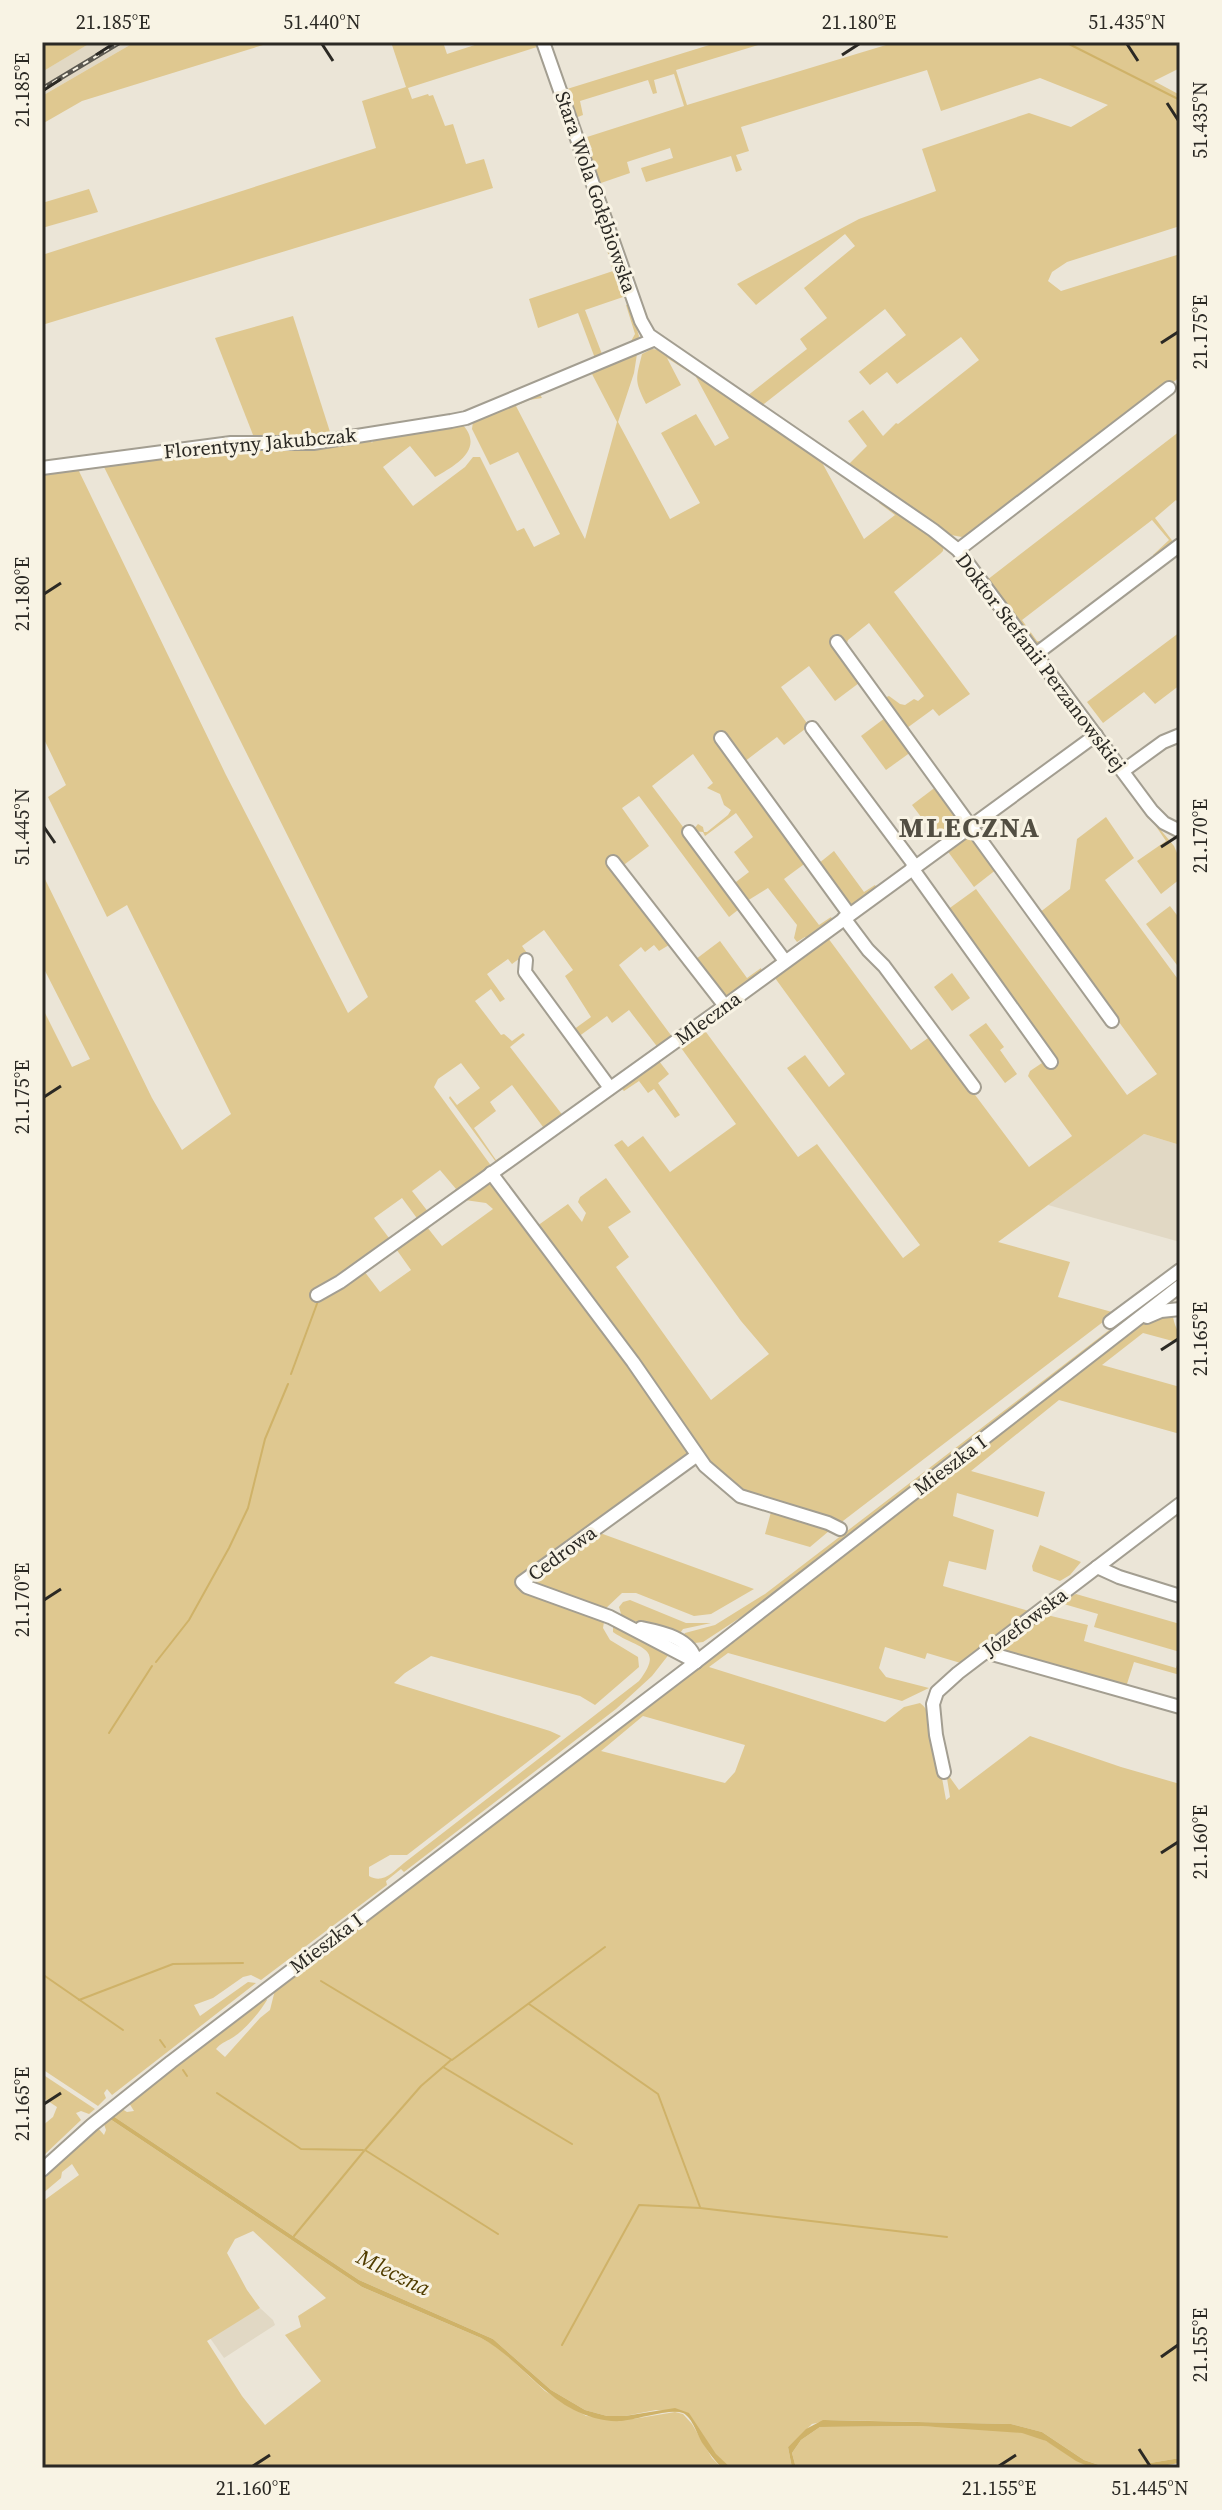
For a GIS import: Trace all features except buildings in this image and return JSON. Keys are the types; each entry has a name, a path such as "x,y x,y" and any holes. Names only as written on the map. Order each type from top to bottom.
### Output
{"street":[{"name":"Stara Wola Gołębiowska","path":"543,42 641,321 653,340"},
{"name":"Florentyny Jakubczak","path":"42,468 231,443 313,443 466,418 653,340"},
{"name":"Doktor Stefanii Perzanowskiej","path":"653,340 958,550 1157,817 1180,831"},
{"path":"958,550 1169,388"},
{"path":"1036,654 1180,545"},
{"path":"837,642 1112,1021"},
{"path":"812,728 1051,1062"},
{"name":"Mleczna","path":"317,1295 340,1282 725,1006 1096,735"},
{"path":"1123,771 1163,742 1180,735"},
{"path":"721,738 868,950 884,966 974,1087"},
{"path":"689,832 785,961"},
{"path":"613,862 725,1006"},
{"path":"526,960 525,972 610,1088"},
{"path":"491,1173 633,1362 696,1456 718,1479 740,1496 840,1529"},
{"path":"1130,1326 1115,1318 1180,1270"},
{"path":"1130,1326 1180,1286"},
{"path":"1130,1326 1153,1314 1180,1309"},
{"name":"Mieszka I","path":"614,1722 659,1679 736,1621 770,1603 1130,1326"},
{"name":"Cedrowa","path":"688,1657 678,1639 627,1626 527,1587 522,1582 696,1456"},
{"name":"Józefowska","path":"944,1772 932,1712 934,1698 941,1688 1180,1504"},
{"path":"1097,1567 1180,1596"},
{"path":"985,1652 1180,1707"},
{"name":"Mieszka I","path":"42,2170 122,2100 614,1722 688,1657"}],"shaded area":[{"path":"42,42 92,42 42,72"},
{"path":"92,42 135,42 42,96 42,72"},
{"path":"135,42 273,42 82,101 42,124 42,96"},
{"path":"391,42 443,42 447,54 484,42 535,42 537,47 408,88 412,99 433,95 445,126 453,124 466,164 484,159 493,188 42,325 42,255 376,148 362,101 406,87"},
{"path":"719,42 768,42 676,70 687,105 896,42 1177,42 1180,45 1180,68 1154,81 1180,95 1180,226 1067,262 1052,272 1048,281 1061,291 1180,254 1180,377 971,535 962,537 951,535 849,464 867,446 848,421 863,410 883,436 979,360 961,337 897,384 887,372 870,385 859,372 906,335 885,309 760,407 747,396 807,349 800,339 827,318 804,288 855,246 845,234 756,305 737,284 859,219 936,191 922,149 1029,113 1071,127 1108,105 1040,78 941,111 927,70 741,127 749,151 736,155 742,170 736,172 731,156 646,182 641,168 673,158 670,148 627,162 630,173 598,184 593,172 596,170 591,168 585,151 592,149 587,137 684,106 674,74 654,80 657,93 653,94 648,80 580,101 583,115 575,118 562,86 565,85 567,89"},
{"path":"89,189 98,212 42,228 42,203"},
{"path":"607,242 618,270 615,273 620,277 626,296 585,310 602,354 630,343 635,334 626,305 629,304 639,336 638,341 596,361 578,313 538,328 529,299 613,271"},
{"path":"293,316 331,435 255,440 215,338"},
{"path":"652,349 661,350 690,369 689,372 667,358 681,385 646,404 637,374 642,354"},
{"path":"637,354 618,422 670,519 700,503 661,433 696,414 715,446 729,438 696,377 699,375 819,457 864,539 895,515 879,503 881,501 944,543 940,554 894,592 970,694 939,716 933,709 907,728 884,698 889,696 905,705 924,696 869,623 848,640 842,659 859,683 835,701 809,666 781,687 809,726 784,745 777,737 744,762 807,862 784,879 819,925 832,919 808,939 805,937 797,942 794,938 797,925 768,888 747,901 732,885 749,872 734,852 753,837 736,813 705,836 703,832 692,831 698,824 707,832 731,810 724,805 720,794 707,788 713,783 693,754 652,786 743,906 729,917 639,796 622,808 649,846 621,867 696,959 720,941 747,978 761,968 762,973 730,997 717,1002 669,945 659,951 654,945 645,952 641,947 619,965 673,1038 659,1049 629,1010 612,1023 607,1016 578,1037 573,1030 591,1017 565,976 573,970 544,930 522,946 527,953 512,964 508,959 487,974 505,999 500,1002 491,989 475,1001 501,1035 512,1041 523,1033 525,1035 510,1047 564,1117 546,1131 512,1085 490,1102 496,1111 474,1128 496,1160 515,1147 517,1151 499,1163 496,1162 449,1098 457,1105 480,1088 461,1063 438,1079 434,1087 492,1167 438,1204 456,1189 440,1170 412,1191 429,1213 419,1221 402,1198 374,1218 389,1238 358,1263 380,1292 411,1270 394,1246 427,1227 442,1246 493,1209 486,1203 465,1200 487,1184 493,1185 530,1231 568,1204 582,1222 586,1213 578,1202 580,1197 606,1178 631,1212 608,1227 629,1257 616,1267 711,1400 769,1354 741,1321 614,1145 622,1140 628,1147 643,1136 670,1172 736,1124 679,1045 703,1028 798,1157 817,1144 903,1258 920,1245 787,1068 805,1055 829,1087 845,1074 775,978 771,977 828,938 911,1050 931,1036 1029,1167 1072,1136 1028,1076 1042,1063 1048,1064 947,910 976,889 1127,1095 1157,1074 1039,913 1070,889 1077,839 1106,817 1134,858 1105,880 1180,982 1180,1145 1144,1134 998,1242 1070,1262 1058,1297 1112,1312 1112,1315 839,1524 739,1492 702,1458 600,1533 754,1589 711,1614 694,1616 636,1593 622,1593 603,1611 518,1585 520,1589 604,1622 603,1628 610,1640 638,1657 639,1667 595,1705 580,1696 431,1656 405,1673 394,1683 561,1736 407,1855 390,1855 369,1867 369,1876 379,1879 392,1873 639,1681 647,1670 649,1655 613,1632 613,1625 670,1653 652,1676 616,1709 404,1872 401,1869 386,1881 387,1885 261,1980 251,1975 243,1977 213,1998 194,2005 200,2016 248,1982 256,1983 112,2095 107,2089 104,2093 106,2098 98,2106 42,2069 42,1007 72,1067 90,1059 42,965 42,873 152,1098 182,1150 231,1114 127,905 107,917 48,797 66,785 42,735 42,472 76,465 226,775 348,1013 368,997 102,463 369,438 372,443 375,436 460,422 468,431 470,440 466,455 435,477 410,446 383,467 413,506 465,467 473,457 480,457 517,531 524,528 534,547 560,534 518,452 490,465 472,429 473,421 538,391 542,398 516,406 585,539 617,422 592,374 584,376 583,373"},
{"path":"1180,431 1180,504 1176,500 1155,518 1174,543 1155,557 1153,555 1169,540 1152,520 1022,620 1037,641 1043,642 1036,646 987,580"},
{"path":"1180,632 1180,685 1155,704 1144,692 1103,723 1087,702"},
{"path":"885,718 911,752 886,770 861,736"},
{"path":"937,786 963,825 940,842 912,805"},
{"path":"1149,816 1174,846 1180,860 1180,879 1161,894 1137,861 1166,841 1151,819 1147,818"},
{"path":"968,832 997,869 974,887 946,849"},
{"path":"834,851 864,892 875,885 877,888 854,905 848,904 818,864"},
{"path":"1170,906 1180,919 1180,969 1146,924"},
{"path":"952,973 970,998 952,1011 934,987"},
{"path":"986,1023 1004,1047 1000,1050 1017,1074 1005,1083 969,1035"},
{"path":"659,1061 669,1074 658,1083 680,1115 675,1118 654,1089 648,1093 639,1081 624,1091 621,1088"},
{"path":"1144,1134 1180,1145 1180,1242 1048,1205"},
{"path":"1173,1312 1180,1343 1143,1333 1102,1365 1180,1387 1180,1434 1059,1400 971,1471 1045,1492 1038,1517 957,1493 953,1516 994,1530 986,1570 949,1561 943,1586 1036,1613 964,1664 927,1653 925,1659 885,1647 879,1668 886,1677 929,1688 902,1701 728,1653 709,1667 885,1722 904,1707 920,1703 930,1716 936,1767 940,1767 946,1800 950,1797 946,1772 959,1790 1030,1736 1180,1784 1180,2458 1105,2467 1084,2460 1042,2432 1011,2424 830,2420 812,2424 788,2447 792,2468 731,2468 716,2455 688,2413 656,2410 607,2416 585,2410 551,2390 493,2339 359,2280 113,2116 122,2109 134,2111 129,2103 266,1998 247,2026 216,2049 225,2057 270,2010 275,1990 1143,1322","holes":["643,1716 745,1745 735,1772 725,1783 601,1751"]},
{"path":"1121,1321 1124,1324 1121,1327 761,1604 703,1642 695,1643 681,1638 685,1633 715,1625 765,1594"},
{"path":"739,1499 830,1529 810,1547 765,1534 771,1512 738,1502"},
{"path":"1040,1545 1081,1562 1060,1581 1033,1571"},
{"path":"1076,1594 1180,1624 1180,1652 1094,1627 1098,1614 1057,1602"},
{"path":"630,1600 686,1623 711,1623 683,1629 678,1636 622,1617 619,1607"},
{"path":"1043,1614 1088,1625 1084,1641 1176,1668 1180,1657 1180,1675 1134,1662 1126,1687 997,1652 996,1647"},
{"path":"42,2074 95,2109 89,2114 76,2113 81,2120 42,2157 42,2126 53,2117 57,2107 42,2097"},
{"path":"113,2116 359,2280 493,2339 551,2390 585,2410 607,2416 675,2408 689,2413 716,2454 731,2468 722,2468 717,2463 690,2419 683,2413 615,2421 574,2410 494,2346 362,2287 110,2119"},
{"path":"110,2119 362,2287 499,2348 545,2391 586,2416 633,2419 675,2412 683,2414 722,2468 42,2468 42,2202 79,2175 72,2164 42,2194 42,2178 98,2128 104,2135 104,2124","holes":["253,2231 326,2298 298,2316 301,2327 285,2335 321,2381 265,2425 242,2396 207,2341 260,2308 227,2253 235,2239"]},
{"path":"260,2308 275,2325 224,2358 210,2338"},
{"path":"823,2420 1011,2424 1042,2432 1084,2460 1105,2467 1180,2458 1180,2463 1149,2468 1092,2468 1046,2441 1022,2433 921,2426 820,2427 801,2440 792,2453 796,2468 792,2468 788,2447 806,2429"},
{"path":"820,2427 999,2429 1029,2434 1049,2442 1092,2468 796,2468 792,2453 801,2440"}],"waterway":[{"path":"1065,42 1180,100"},
{"path":"291,1374 318,1301"},
{"path":"156,1662 189,1620 248,1508 265,1439 288,1384"},
{"path":"109,1733 152,1666"},
{"path":"321,1981 452,2060 605,1947"},
{"path":"79,2000 173,1964 243,1963"},
{"path":"42,1974 123,2030"},
{"path":"529,2004 658,2094 700,2207"},
{"path":"160,2040 165,2047"},
{"path":"451,2060 443,2067 572,2144"},
{"path":"443,2067 421,2086 365,2150 498,2234"},
{"path":"183,2070 187,2076"},
{"path":"217,2093 301,2149 363,2150"},
{"path":"294,2236 364,2151"},
{"path":"562,2345 639,2205 700,2208 947,2237"}],"railway":[{"path":"42,89 120,42"}],"district":[{"name":"MLECZNA","path":"970,827"}]}
